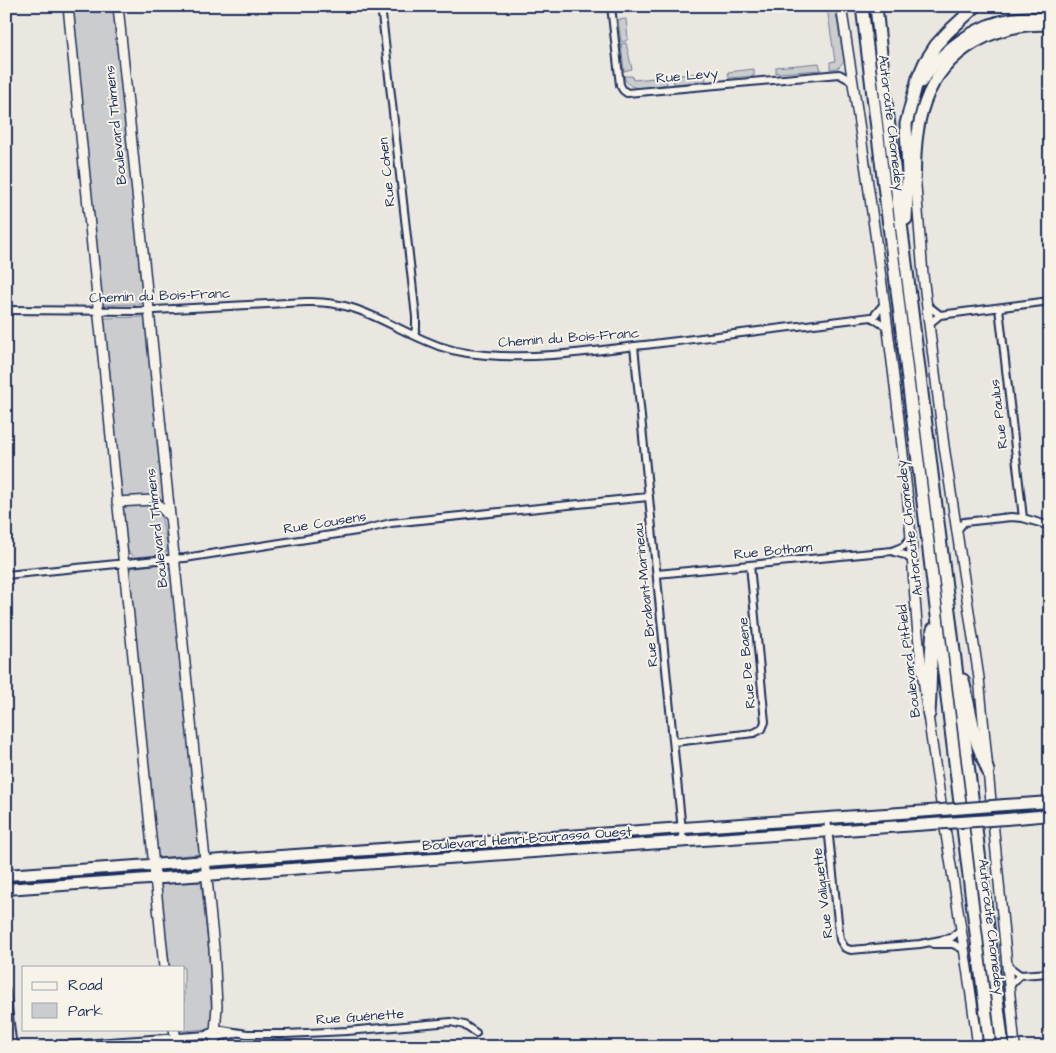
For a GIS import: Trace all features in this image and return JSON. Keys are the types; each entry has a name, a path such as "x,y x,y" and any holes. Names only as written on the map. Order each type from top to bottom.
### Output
{"highway":[{"name":"Autoroute Chomedey","path":"876,6 904,251 1002,1047"},
{"path":"904,251 908,175 906,132 913,97 921,70 931,52 945,35 976,6"},
{"name":"Autoroute Chomedey","path":"861,9 990,1047"},
{"path":"913,97 938,60 968,35 1006,20 1025,18 1050,20"},
{"path":"929,714 931,688 929,663 935,608"},
{"path":"952,637 971,711 977,743 988,771"}],"main road":[{"path":"915,173 918,132 925,102 938,76 952,59 971,44 996,32 1023,26 1050,25"},
{"name":"Boulevard Henri-Bourassa Ouest","path":"6,874 1050,802"},
{"name":"Boulevard Henri-Bourassa Ouest","path":"6,889 1050,815"}],"street":[{"path":"68,6 164,966"},
{"name":"Boulevard Thimens","path":"118,6 216,980 212,1034 214,1047"},
{"name":"Rue Cohen","path":"382,6 416,317 414,335"},
{"name":"Rue Levy","path":"611,6 620,84 627,93 839,74"},
{"name":"Boulevard Pitfield","path":"841,6 872,209 887,327 912,538 920,652 978,1047"},
{"path":"850,64 839,74 852,81"},
{"path":"915,173 928,324 953,513 979,678 1015,1047"},
{"path":"928,324 940,315 1050,301"},
{"name":"Chemin du Bois-Franc","path":"6,310 148,310 331,302 358,309 434,344 454,350 500,356 544,355 634,346 873,317"},
{"path":"884,304 873,317 887,327"},
{"path":"926,304 940,315"},
{"name":"Rue Paulus","path":"999,308 1023,518"},
{"name":"Rue Brabant-Marineau","path":"634,346 683,841"},
{"name":"Rue Cousens","path":"6,576 185,558 363,530 391,523 648,498"},
{"path":"117,502 152,500 169,516"},
{"path":"953,513 964,522"},
{"path":"956,532 964,522 997,517 1023,518 1050,526"},
{"name":"Rue Botham","path":"892,552 904,546 912,538"},
{"name":"Rue Botham","path":"657,574 892,552 905,555 913,561"},
{"name":"Rue De Baene","path":"674,742 754,733 762,729 765,722 750,565"},
{"name":"Rue Valiquette","path":"826,818 839,934 842,945 851,950 920,944 953,944 964,950"},
{"name":"Rue Valiquette","path":"920,944 952,937 961,929"},
{"path":"1008,966 1020,975 1050,973"},
{"path":"1010,986 1020,975"},
{"path":"6,992 12,1040 16,1047"},
{"name":"Rue Guénette","path":"40,1047 174,1033 273,1034 332,1032 451,1022 464,1025 476,1033"},
{"path":"174,1033 178,1047"}],"green space":[{"path":"71,6 114,6 142,304 106,305 102,303"},
{"path":"827,8 835,8 844,61 838,68 830,69 830,62 835,61"},
{"path":"626,19 628,39 621,42 618,20"},
{"path":"626,43 632,69 624,71 621,44"},
{"path":"819,63 821,70 776,73 776,67"},
{"path":"754,69 754,76 729,78 728,72"},
{"path":"705,72 706,81 674,84 673,76"},
{"path":"624,76 632,76 633,80 666,77 667,84 642,88 636,87 626,82"},
{"path":"145,317 164,504 157,506 168,546 166,552 160,555 135,557 127,551 104,318"},
{"path":"164,564 171,571 199,854 157,858 129,575 132,568 135,567"},
{"path":"201,882 209,954 211,1028 182,1031 180,1030 185,1030 185,966 170,966 159,884"},
{"path":"184,1041 208,1041 209,1047 183,1047"}]}
